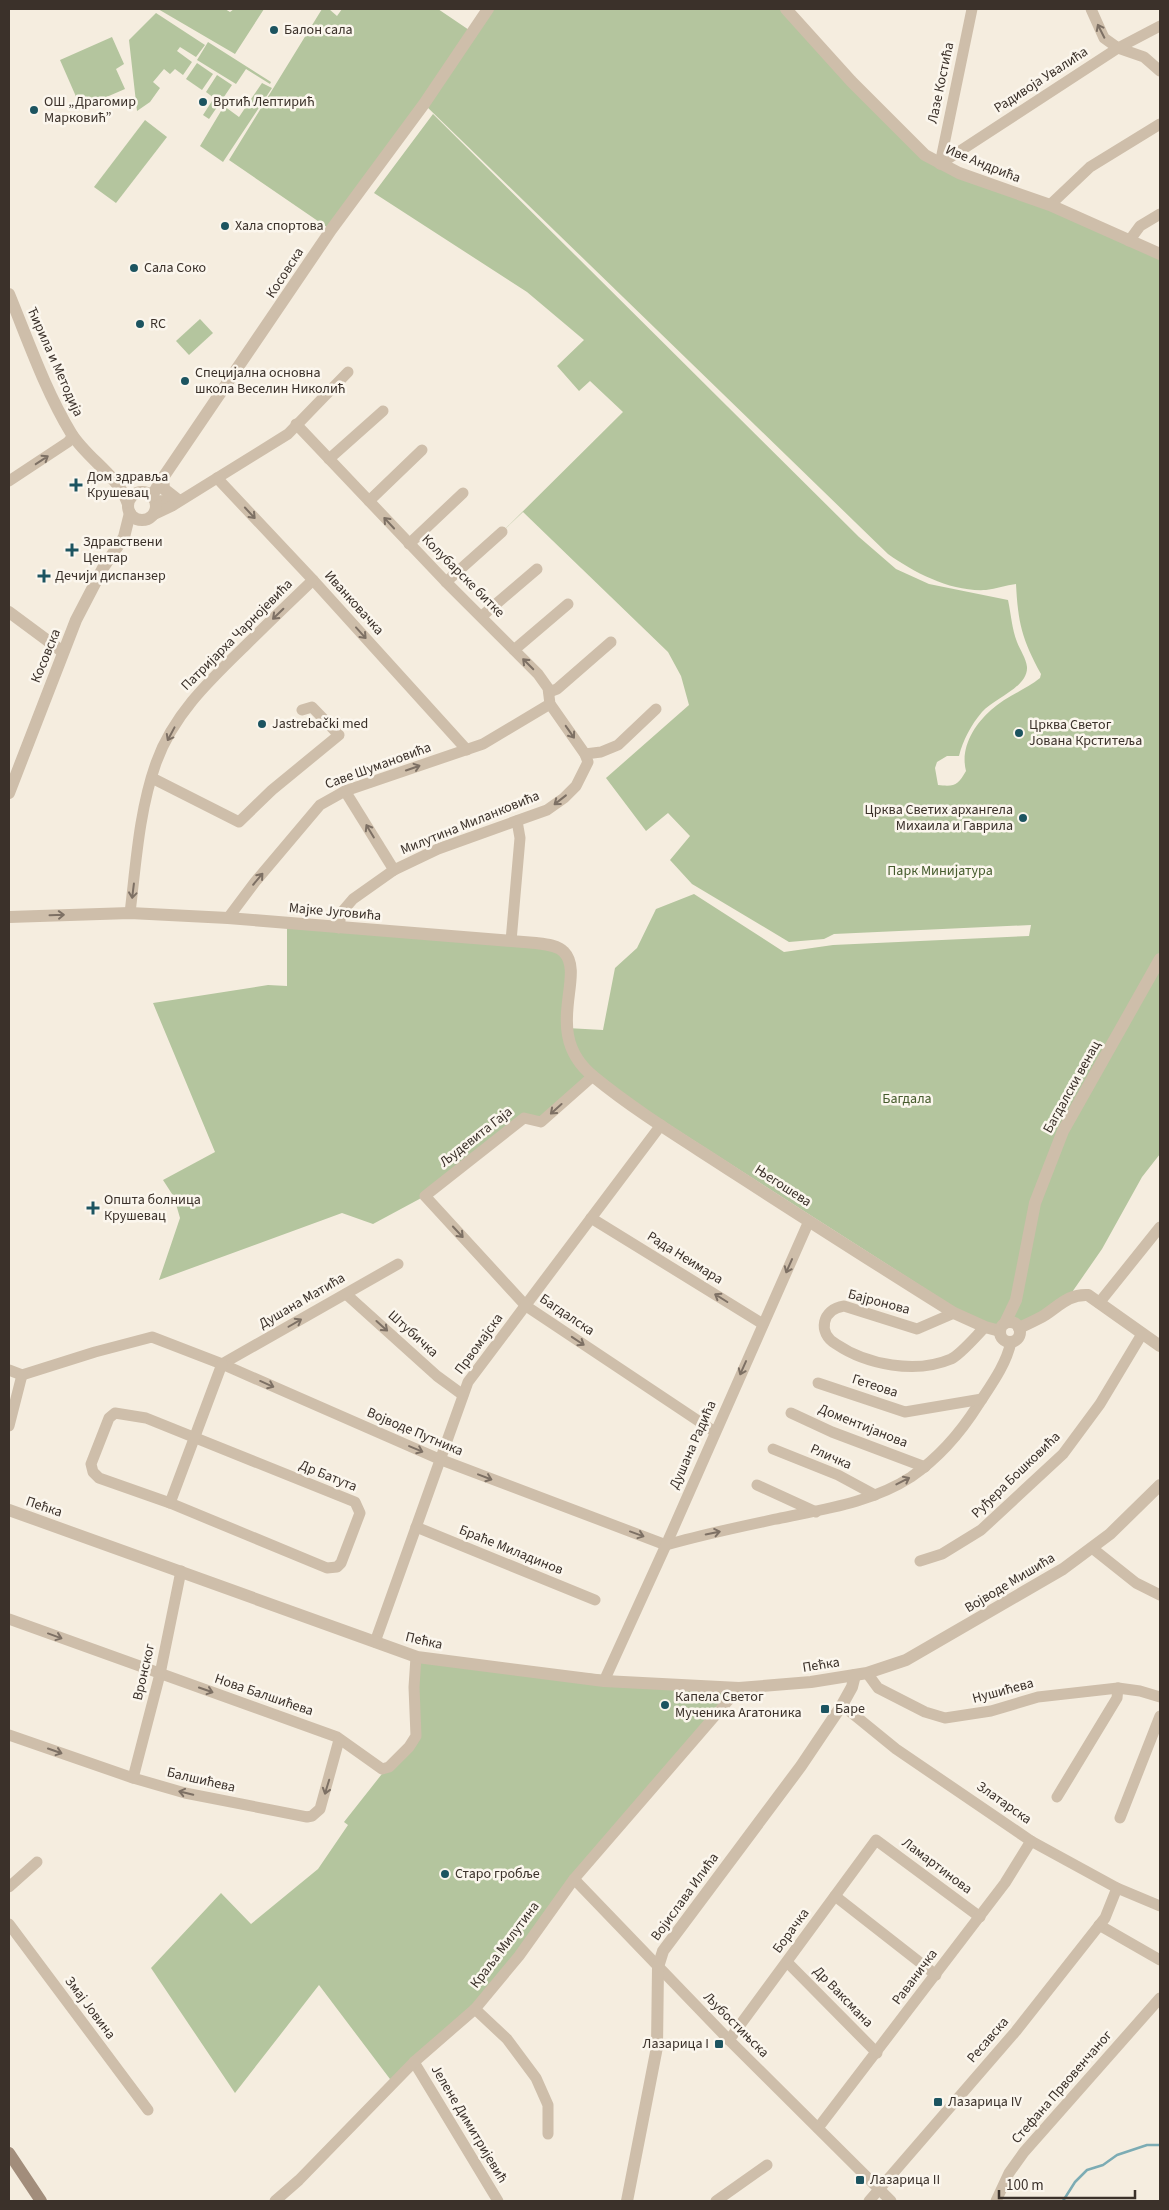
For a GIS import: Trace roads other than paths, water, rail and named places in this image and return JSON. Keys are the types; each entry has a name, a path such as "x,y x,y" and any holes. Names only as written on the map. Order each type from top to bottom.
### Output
{"main road":[{"path":"9,2154 41,2201"}],"street":[{"name":"Косовска","path":"9,793 63,652 90,592 124,538 141,500 162,479 331,230 424,104 488,9"},
{"name":"Иве Андрића","path":"786,9 912,144 925,155 940,164 1050,205 1160,254"},
{"name":"Лазе Костића","path":"940,164 972,9"},
{"path":"1091,9 1104,38 1118,48 1144,57 1160,71"},
{"name":"Радивоја Увалића","path":"940,164 1118,48 1160,26"},
{"path":"1050,205 1090,166 1160,124"},
{"path":"1129,241 1140,226 1160,214"},
{"name":"Ћирила и Методија","path":"9,294 59,412 73,436 118,485 141,500"},
{"path":"179,500 141,500 135,518 149,517 179,500 217,478 288,434 348,372"},
{"path":"329,459 383,411"},
{"name":"Колубарске битке","path":"296,424 409,544 538,674 550,692"},
{"path":"9,481 68,442 73,436"},
{"path":"369,501 422,450"},
{"name":"Иванковачка","path":"217,478 313,580 467,750"},
{"path":"162,479 164,489 179,500"},
{"path":"409,544 462,492"},
{"name":"Косовска","path":"124,538 149,517 156,508 141,500"},
{"path":"446,582 502,532"},
{"path":"482,616 537,569"},
{"name":"Патријарха Чарнојевића","path":"130,913 138,842 152,778 157,762 173,730 192,699 313,580"},
{"path":"514,650 568,604"},
{"path":"9,612 63,652"},
{"path":"610,642 557,689 550,692 550,704 586,758 618,745 656,709"},
{"name":"Саве Шумановића","path":"228,918 255,882 320,806 346,791 467,750 501,735 550,704"},
{"path":"152,778 239,822 272,790 339,735 312,707 302,710"},
{"name":"Милутина Миланковића","path":"339,928 341,913 353,899 394,870 438,849 547,810 564,798 576,786 586,758"},
{"path":"346,791 394,870"},
{"path":"510,941 520,838 517,821"},
{"name":"Мајке Југовића","path":"9,917 130,913 228,918 551,946 563,950 570,959 572,970 566,1020 568,1042"},
{"name":"Багдалски венац","path":"1003,1327 1016,1300 1035,1203 1063,1131 1160,959"},
{"name":"Његошева","path":"568,1042 576,1056 593,1076 660,1125 954,1313 985,1328 1003,1327"},
{"name":"Људевита Гаја","path":"425,1196 524,1118 541,1122 593,1076"},
{"name":"Првомајска","path":"375,1642 468,1382 660,1125"},
{"name":"Багдалска","path":"425,1196 526,1306 715,1432"},
{"name":"Рада Неимара","path":"591,1218 763,1324"},
{"name":"Душана Радића","path":"604,1681 809,1221"},
{"path":"1099,1303 1160,1227"},
{"name":"Душана Матића","path":"222,1364 398,1264"},
{"name":"Штубичка","path":"346,1294 437,1376 463,1395"},
{"path":"1019,1328 1043,1317 1068,1298 1088,1295 1160,1346"},
{"name":"Бајронова","path":"954,1313 917,1329 844,1306 837,1307 826,1316 827,1334 834,1344 872,1361 920,1367 952,1358 985,1328"},
{"path":"1011,1342 1004,1340 1003,1327 1012,1322 1019,1328"},
{"path":"666,1545 703,1535 816,1512 875,1495 909,1478 925,1466 965,1423 1004,1363 1011,1342 1018,1337 1019,1328"},
{"name":"Руђера Бошковића","path":"920,1561 942,1554 981,1530 1064,1454 1100,1404 1142,1334"},
{"name":"Војводе Путника","path":"22,1375 95,1352 152,1337 222,1364 439,1459 666,1545"},
{"path":"170,1503 222,1364"},
{"path":"9,1370 22,1375 9,1426"},
{"name":"Гетеова","path":"818,1383 905,1412 982,1399"},
{"name":"Доментијанова","path":"791,1412 832,1432 925,1466"},
{"name":"Др Батута","path":"115,1413 146,1418 195,1440 355,1502 360,1513 340,1563 337,1567 327,1568 170,1503 100,1478 93,1472 91,1464 98,1442 109,1418 115,1413"},
{"name":"Рличка","path":"773,1449 838,1475 875,1495"},
{"path":"757,1485 816,1512"},
{"name":"Војводе Мишића","path":"861,1674 922,1653 1063,1569 1092,1548 1147,1500 1160,1485"},
{"name":"Пећка","path":"9,1510 416,1657 604,1681 739,1688 811,1682 861,1674"},
{"name":"Браће Миладинов","path":"416,1527 596,1600"},
{"path":"1092,1548 1136,1583 1160,1595"},
{"name":"Вронског","path":"133,1778 160,1674 181,1571"},
{"name":"Нова Балшићева","path":"9,1619 337,1736 339,1740 382,1769 389,1767 409,1747 416,1736 414,1669 416,1657"},
{"name":"Нушићева","path":"861,1674 878,1688 925,1712 945,1718 991,1712 1038,1696 1118,1688 1140,1691 1160,1697"},
{"name":"Војислава Илића","path":"627,2201 657,2048 658,1967 662,1951 801,1766 861,1674"},
{"name":"Краља Милутина","path":"275,2201 414,2062 475,2010 519,1956 574,1879 739,1688"},
{"path":"1057,1798 1117,1698 1118,1688"},
{"name":"Златарска","path":"842,1705 896,1749 1031,1841 1116,1888 1160,1906"},
{"path":"1120,1818 1160,1716"},
{"name":"Балшићева","path":"9,1735 133,1778 185,1793 298,1815 312,1816 320,1809 339,1740"},
{"name":"Борачка","path":"729,2040 876,1840"},
{"name":"Ламартинова","path":"876,1840 980,1917"},
{"name":"Раваничка","path":"818,2128 980,1917 1005,1883 1031,1841"},
{"path":"9,1887 37,1862"},
{"name":"Љубостињска","path":"574,1879 729,2040 879,2189"},
{"name":"Ресавска","path":"869,2201 1016,2031 1106,1918 1116,1888"},
{"path":"835,1896 936,1974"},
{"name":"Змај Јовина","path":"9,1924 148,2110"},
{"path":"1099,1926 1160,1960"},
{"name":"Др Ваксмана","path":"787,1962 877,2053"},
{"name":"Стефана Првовенчаног","path":"996,2201 1009,2173 1024,2152 1160,1998"},
{"path":"475,2010 507,2039 536,2078 548,2105 548,2134"},
{"name":"Јелене Димитријевић","path":"414,2062 498,2201"},
{"path":"716,2201 767,2165"},
{"path":"879,2189 891,2201"}],"waterway":[{"path":"1063,2201 1075,2182 1087,2170 1103,2165 1117,2155 1147,2145 1160,2145"}],"place":[{"name":"Балон сала","path":"274,30"},
{"name":"Вртић Лептирић","path":"203,102"},
{"name":"ОШ „Драгомир Марковић”","path":"34,110"},
{"name":"Хала спортова","path":"225,226"},
{"name":"Сала Соко","path":"134,268"},
{"name":"RC","path":"140,324"},
{"name":"Специјална основна школа Веселин Николић","path":"185,381"},
{"name":"Дом здравља Крушевац","path":"76,485"},
{"name":"Здравствени Центар","path":"72,550"},
{"name":"Дечији диспанзер","path":"44,576"},
{"name":"Jastrebački med","path":"262,724"},
{"name":"Црква Светог Јована Крститеља","path":"1019,733"},
{"name":"Црква Светих архангела Михаила и Гаврила","path":"1023,818"},
{"name":"Општа болница Крушевац","path":"93,1208"},
{"name":"Капела Светог Мученика Агатоника","path":"665,1705"},
{"name":"Баре","path":"825,1709"},
{"name":"Старо гробље","path":"445,1874"},
{"name":"Лазарица I","path":"719,2044"},
{"name":"Лазарица IV","path":"938,2102"},
{"name":"Лазарица II","path":"860,2180"}],"park label":[{"name":"Парк Минијатура","path":"940,871"},
{"name":"Багдала","path":"907,1099"}]}
